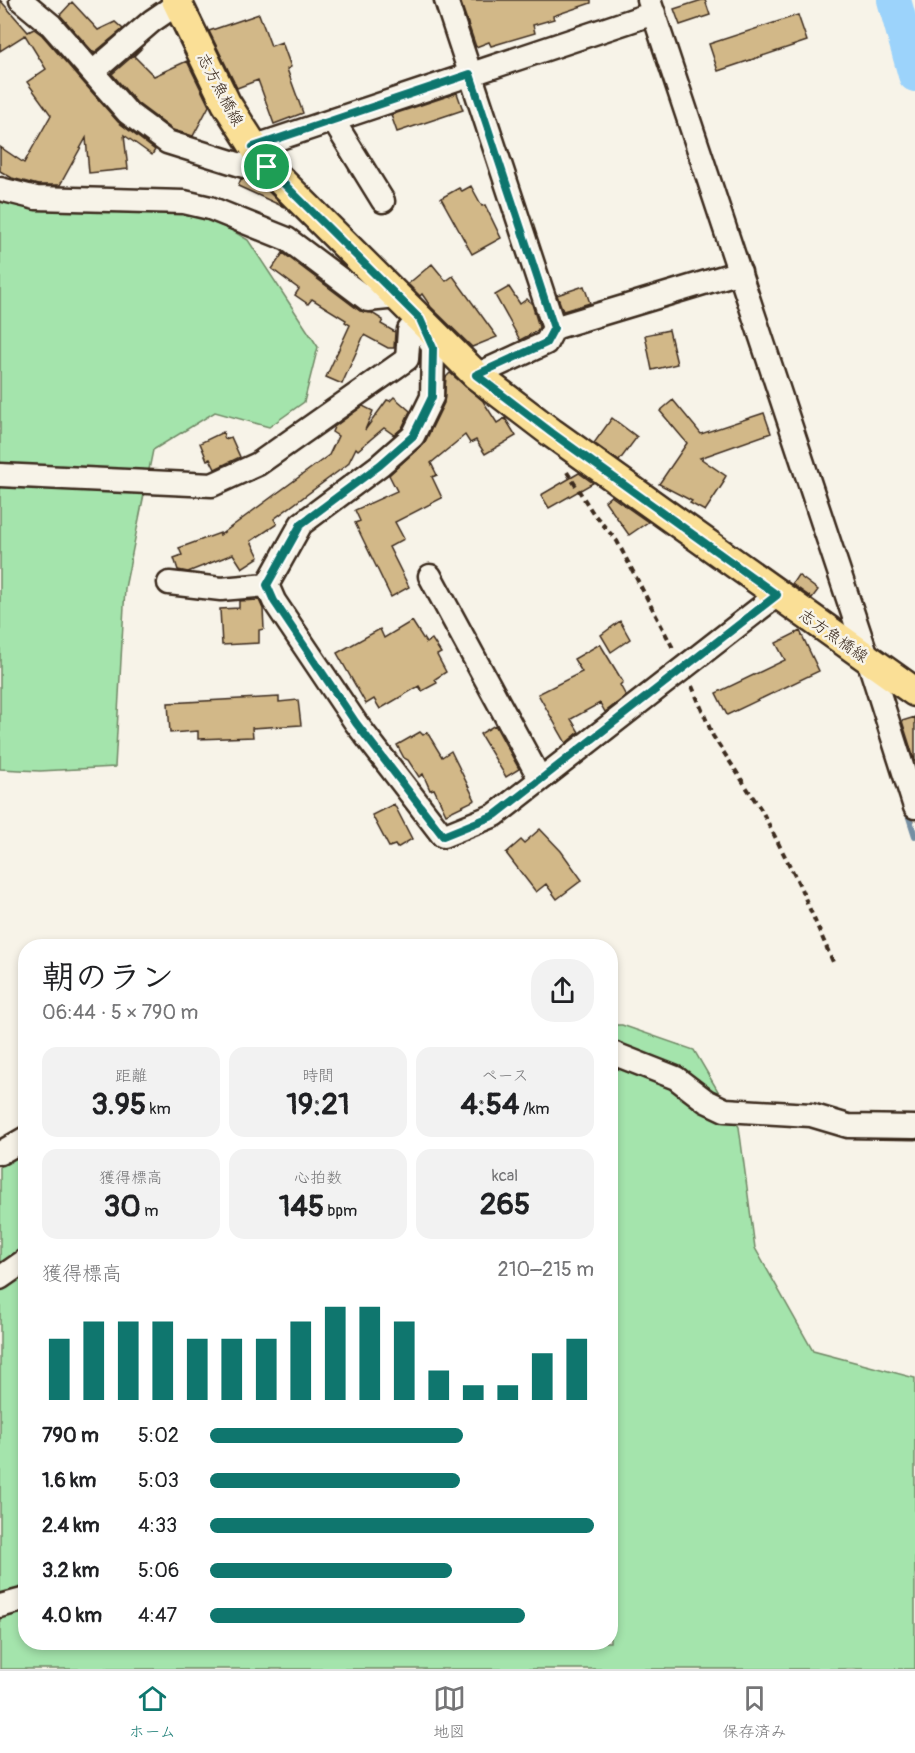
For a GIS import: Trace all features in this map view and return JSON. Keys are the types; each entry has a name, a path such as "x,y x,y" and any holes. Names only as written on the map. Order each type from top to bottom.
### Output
{"main road":[{"name":"志方魚橋線","path":"177,2 226,103 260,157 476,375 557,437 915,692"}],"street":[{"path":"21,0 51,25 128,113 167,142 244,166 333,120 470,74 652,7 915,807"},
{"path":"446,0 554,328"},
{"path":"93,72 177,2"},
{"path":"333,120 383,201"},
{"path":"64,182 100,191 122,201"},
{"path":"0,189 36,198 184,202 210,208 287,239 368,300 397,297"},
{"path":"476,375 546,343 554,328 740,272"},
{"path":"0,475 212,485 258,464 407,358 409,330 420,319 433,348 432,397 413,436 380,465 301,524 267,585"},
{"path":"430,576 540,779"},
{"path":"169,583 221,589 267,585"},
{"path":"267,585 274,601 356,723 443,836 495,815 777,595"},
{"path":"618,1055 676,1078 706,1101 725,1110 812,1115 848,1126 915,1127"},
{"path":"0,1153 18,1143"},
{"path":"0,1278 18,1266"},
{"path":"0,1606 18,1601"}],"path":[{"path":"557,437 570,479 593,513 617,541 697,696 713,736 762,811 798,882 833,962"}],"green space":[{"path":"0,194 203,213 248,240 318,347 304,402 269,427 215,412 153,450 125,588 115,767 40,771 0,769"},
{"path":"618,1025 622,1025 694,1050 739,1127 755,1248 813,1351 915,1378 915,1669 0,1669 0,1143 18,1132 18,1650 618,1650"}],"building":[{"path":"0,0 28,32 34,29 42,35 118,122 155,150 152,155 124,135 128,169 89,173 86,138 60,185 38,185 12,178 0,171 0,147 24,163 51,115 27,82 46,69 25,35 0,51"},
{"path":"460,0 591,0 591,3 553,16 554,19 533,25 535,33 491,46 489,42 476,47"},
{"path":"705,0 710,15 680,25 674,9"},
{"path":"72,2 98,30 115,22 123,29 94,53 60,15"},
{"path":"259,14 271,46 282,42 291,67 287,69 303,113 274,124 258,80 237,88 209,31"},
{"path":"798,15 807,41 718,71 709,44"},
{"path":"142,48 134,56 154,76 187,61 209,106 193,136 173,130 137,103 112,74"},
{"path":"457,93 463,110 397,132 391,115"},
{"path":"241,179 257,180 284,207 238,186"},
{"path":"471,186 482,206 485,205 501,238 472,254 441,198 459,188 462,191"},
{"path":"283,253 360,311 372,313 383,320 381,324 395,332 394,348 388,348 364,335 342,384 326,377 350,325 345,322 346,320 312,299 308,304 295,295 299,289 272,269"},
{"path":"432,264 446,281 453,276 497,337 472,347 431,307 422,294 420,296 408,284"},
{"path":"584,286 590,303 563,311 557,295"},
{"path":"509,287 520,304 527,299 532,304 539,327 537,331 520,340 495,295"},
{"path":"669,330 677,364 652,370 645,335"},
{"path":"450,373 483,401 497,423 505,418 516,436 485,454 476,440 470,443 465,435 431,463 437,475 432,477 442,498 395,522 404,539 389,547 409,587 391,597 355,523 360,521 355,510 397,491 389,475 425,442 444,403 446,377"},
{"path":"394,397 410,411 402,428 394,435 384,428 358,450 356,448 348,464 274,519 277,524 251,541 259,557 242,568 233,554 188,572 178,570 174,558 182,555 179,548 220,533 220,535 329,455 338,436 332,432 334,427 363,406 373,411 365,430 387,400 390,401"},
{"path":"673,400 701,434 764,413 771,433 700,458 726,476 705,511 690,503 692,501 659,484 687,443 660,411"},
{"path":"612,418 637,437 619,461 594,443"},
{"path":"223,432 225,439 231,437 240,457 215,469 210,459 207,460 200,443"},
{"path":"579,473 593,483 549,508 541,495"},
{"path":"611,496 648,522 629,535 605,501"},
{"path":"798,575 818,590 812,598 792,584"},
{"path":"259,600 263,609 264,629 259,630 259,643 222,645 220,609 239,608 239,601"},
{"path":"412,621 426,643 432,639 441,653 437,655 446,672 435,679 437,683 422,691 419,686 380,709 374,699 366,704 337,653 380,629 384,638"},
{"path":"620,621 630,639 611,652 601,635"},
{"path":"800,631 819,671 727,715 716,693 785,660 776,643"},
{"path":"600,644 623,682 620,685 626,696 605,712 600,703 571,719 579,732 566,743 538,694 582,672 574,659"},
{"path":"279,697 279,702 298,700 301,725 252,728 253,737 198,739 198,731 170,733 168,703"},
{"path":"915,717 915,762 902,721"},
{"path":"495,725 519,769 506,777 480,734"},
{"path":"420,732 423,735 427,732 442,757 451,751 475,800 446,814 434,789 430,790 423,774 419,777 397,745"},
{"path":"394,804 412,839 397,848 395,845 389,847 372,815"},
{"path":"540,829 561,851 582,880 557,899 546,884 536,892 506,853 521,840 524,843"}],"waterway":[{"path":"894,0 915,75"},
{"path":"906,808 915,836"}],"route":[{"path":"470,74 554,328 546,343 476,375 552,433 777,595 495,815 443,836 356,723 274,601 267,585 301,524 380,465 413,436 432,397 433,348 420,319 267,167 253,147 470,74"}]}
